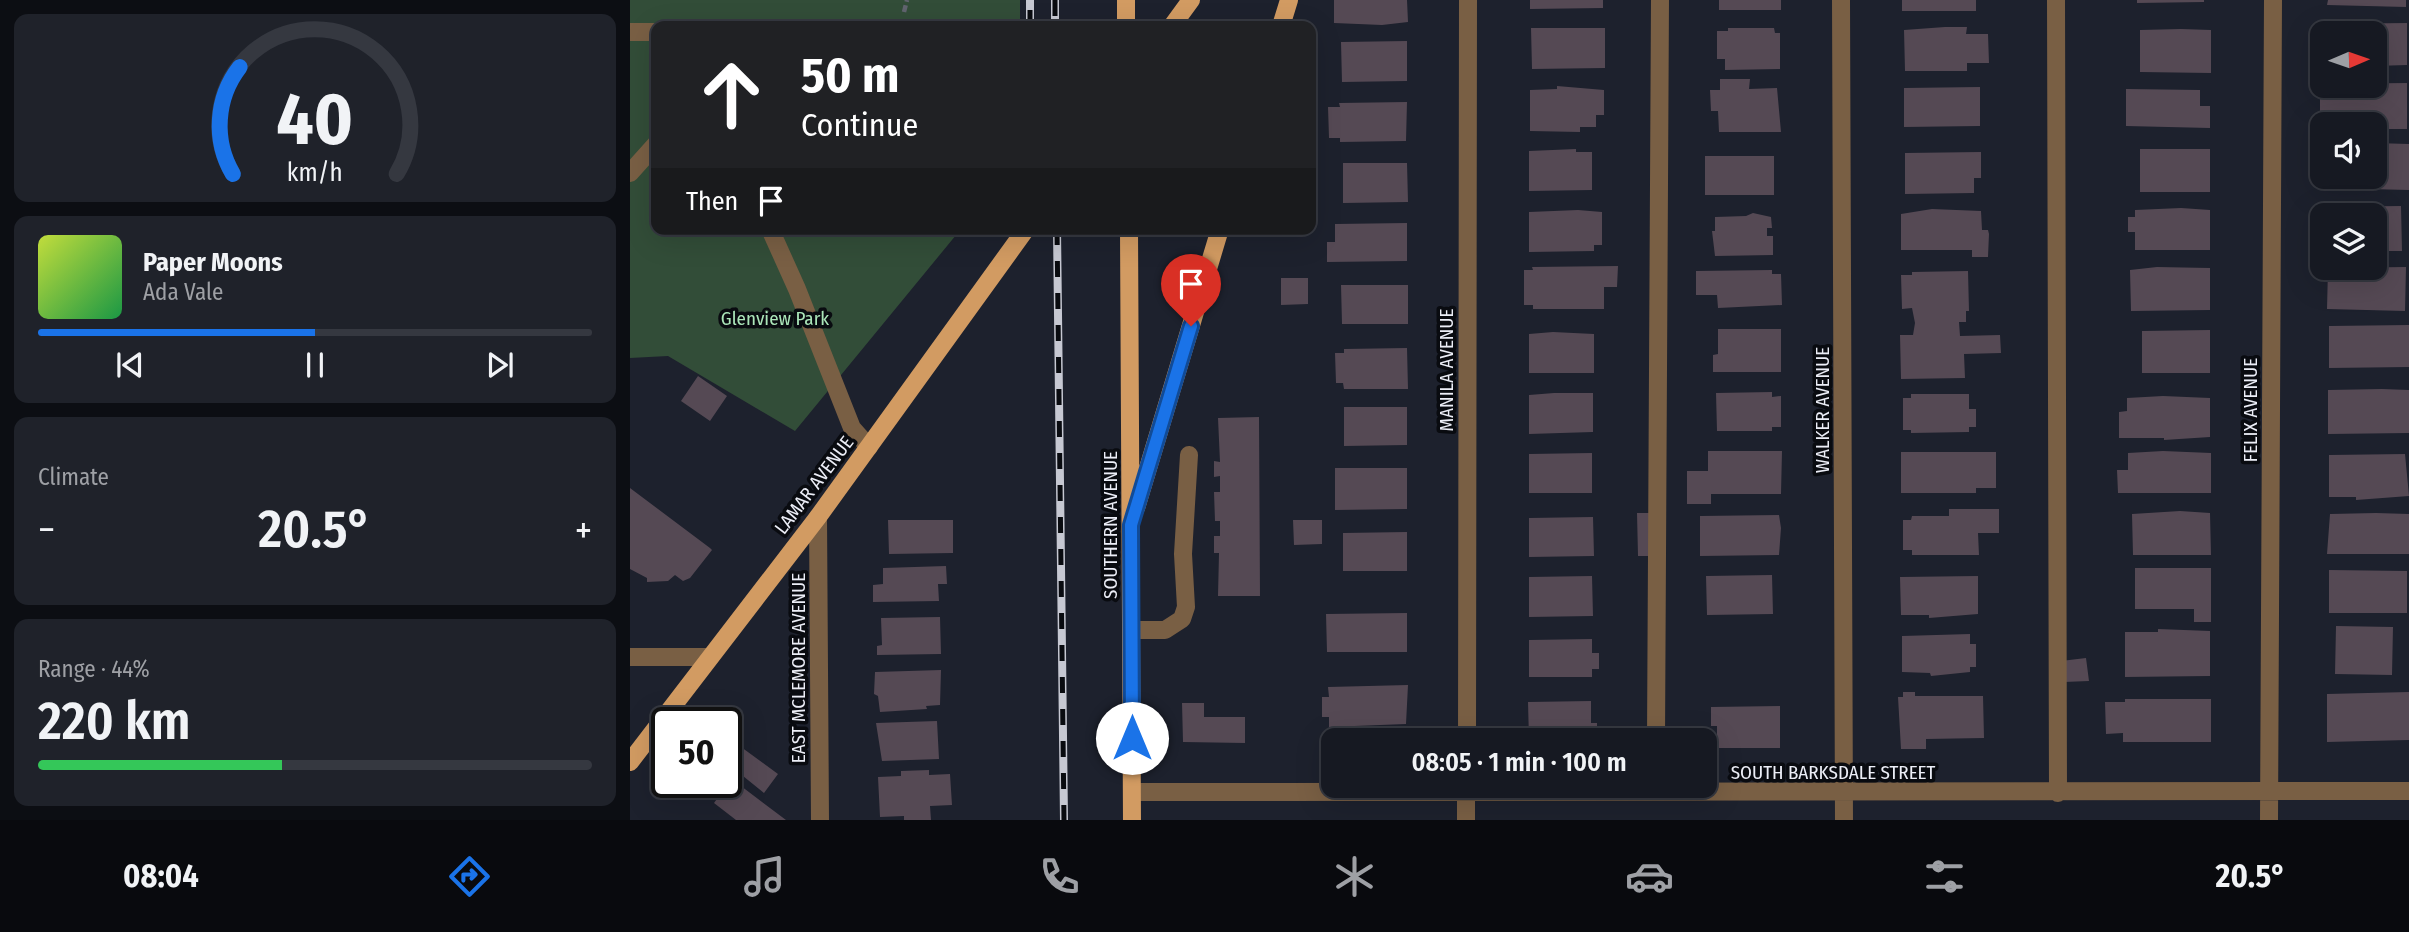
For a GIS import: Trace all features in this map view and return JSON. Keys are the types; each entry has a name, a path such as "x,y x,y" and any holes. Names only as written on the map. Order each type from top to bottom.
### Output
{"main road":[{"path":"1126,0 1126,21"},
{"path":"1176,21 1191,0"},
{"path":"1283,21 1289,0"},
{"name":"LAMAR AVENUE","path":"630,761 818,517 1022,235"},
{"name":"SOUTHERN AVENUE","path":"1129,235 1132,820"},
{"path":"1131,525 1218,235"}],"street":[{"name":"MANILA AVENUE","path":"1467,728 1468,0"},
{"path":"1656,728 1660,0"},
{"name":"WALKER AVENUE","path":"1841,0 1844,820"},
{"path":"2056,0 2058,793"},
{"name":"FELIX AVENUE","path":"2269,820 2273,0"},
{"path":"630,32 651,32"},
{"path":"630,173 651,150"},
{"path":"772,235 852,428 869,447"},
{"path":"1132,631 1165,630 1182,619 1186,607 1183,554 1189,454"},
{"name":"EAST MCLEMORE AVENUE","path":"818,517 820,820"},
{"path":"630,657 708,657"},
{"name":"SOUTH BARKSDALE STREET","path":"1132,792 1321,790"},
{"name":"SOUTH BARKSDALE STREET","path":"1717,790 1844,793 2409,791"},
{"path":"1466,798 1466,820"}],"path":[{"path":"904,12 907,0"}],"green space":[{"name":"Glenview Park","path":"630,0 1020,0 1020,21 651,21 651,235 956,235 795,431 668,356 630,358"}],"building":[{"path":"1334,0 1407,0 1408,22 1382,25 1334,23"},
{"path":"1530,0 1603,0 1603,8 1530,9"},
{"path":"1719,0 1781,0 1781,10 1719,10"},
{"path":"1902,0 1976,0 1976,11 1902,11"},
{"path":"2137,0 2204,0 2204,2 2137,3"},
{"path":"2328,0 2406,0 2406,7 2327,5"},
{"path":"2387,23 2407,23 2407,65 2387,66"},
{"path":"1967,27 1966,34 1988,34 1989,63 1967,63 1967,71 1905,71 1904,30"},
{"path":"1531,28 1605,28 1605,68 1532,69"},
{"path":"1728,28 1774,28 1775,33 1780,33 1780,69 1725,70 1725,59 1717,59 1717,31 1728,31"},
{"path":"2140,30 2211,30 2211,73 2140,72"},
{"path":"1407,41 1407,81 1342,82 1341,42"},
{"path":"1720,79 1750,79 1749,89 1777,88 1781,132 1719,132 1718,111 1711,111 1710,90 1720,90"},
{"path":"2387,83 2407,83 2407,129 2387,129 2387,112 2320,112 2320,98 2387,98"},
{"path":"1557,86 1604,90 1604,115 1596,115 1596,127 1580,127 1580,132 1530,131 1530,90 1557,89"},
{"path":"1980,87 1980,126 1904,127 1904,88"},
{"path":"2126,89 2200,90 2200,106 2210,106 2210,128 2126,126"},
{"path":"1407,102 1406,141 1340,142 1340,138 1329,138 1328,107 1340,107 1339,103"},
{"path":"2387,143 2409,144 2409,190 2368,189 2387,189"},
{"path":"1576,149 1576,152 1592,152 1592,190 1529,191 1529,151"},
{"path":"2140,149 2210,149 2210,192 2140,192"},
{"path":"1981,152 1981,178 1974,178 1974,193 1905,194 1905,153"},
{"path":"1705,156 1774,156 1774,195 1705,195"},
{"path":"1343,163 1407,163 1408,202 1343,203"},
{"path":"2387,206 2401,206 2402,251 2387,251"},
{"path":"1932,209 1981,211 1982,230 1988,230 1989,234 1988,257 1972,257 1972,250 1901,250 1901,214"},
{"path":"2135,210 2210,210 2210,250 2135,250 2135,232 2128,232 2128,217 2135,217"},
{"path":"1529,212 1602,212 1602,245 1594,245 1594,251 1529,252"},
{"path":"1753,213 1771,217 1772,228 1767,228 1767,236 1773,236 1773,255 1715,256 1712,231 1715,231 1715,217 1746,216"},
{"path":"1407,223 1407,261 1327,262 1327,242 1335,242 1335,224"},
{"path":"1618,266 1617,287 1604,287 1604,309 1533,309 1533,305 1524,305 1524,270 1533,270 1532,267"},
{"path":"2157,267 2210,268 2210,310 2131,311 2130,270"},
{"path":"2387,267 2406,267 2405,311 2327,309 2328,280 2387,280"},
{"path":"1772,270 1772,274 1781,274 1782,305 1718,308 1717,295 1696,295 1696,271"},
{"path":"1968,271 1969,311 1966,311 1966,322 1959,322 1960,336 2000,335 2001,353 1964,354 1965,378 1901,379 1900,335 1913,335 1915,323 1912,308 1902,309 1901,275 1912,275 1912,272"},
{"path":"1281,278 1308,278 1308,304 1281,305"},
{"path":"1341,285 1408,285 1408,324 1342,324"},
{"path":"2409,325 2409,367 2329,368 2329,326"},
{"path":"1718,329 1781,329 1781,372 1713,372 1713,355 1718,354"},
{"path":"2210,330 2210,373 2142,373 2142,331"},
{"path":"1529,334 1594,334 1594,373 1529,373"},
{"path":"1407,348 1408,389 1344,389 1343,383 1336,383 1335,353 1344,353 1344,349"},
{"path":"698,376 727,396 710,421 681,401"},
{"path":"2328,390 2409,390 2409,433 2328,434"},
{"path":"1772,392 1772,397 1781,396 1781,427 1772,427 1772,431 1717,431 1716,393"},
{"path":"1593,393 1593,432 1529,434 1529,395"},
{"path":"1911,394 1969,394 1969,409 1976,409 1976,427 1969,427 1969,432 1911,433 1911,430 1903,430 1903,398 1911,398"},
{"path":"2127,398 2210,398 2210,437 2164,440 2119,438 2119,412 2127,411"},
{"path":"1344,407 1407,407 1407,445 1344,446"},
{"path":"1259,417 1260,596 1218,596 1219,553 1214,553 1214,536 1220,536 1220,521 1215,521 1214,492 1220,492 1220,476 1214,477 1214,461 1220,462 1218,418"},
{"path":"1708,451 1782,451 1781,494 1711,494 1711,504 1687,504 1687,471 1708,471"},
{"path":"1901,452 1996,452 1996,488 1976,488 1976,493 1901,493"},
{"path":"1592,453 1592,493 1529,493 1529,454"},
{"path":"2128,453 2211,453 2211,493 2118,493 2117,470 2128,470"},
{"path":"2405,454 2409,496 2356,500 2356,497 2329,497 2329,455"},
{"path":"1335,468 1407,468 1407,509 1335,510"},
{"path":"630,488 712,550 690,578 683,581 675,575 668,581 647,582 647,578 630,569"},
{"path":"1949,509 1999,509 1999,533 1978,533 1979,555 1912,555 1912,550 1903,550 1903,520 1911,520 1912,516 1949,516"},
{"path":"2180,511 2210,513 2211,555 2133,555 2132,514"},
{"path":"1637,513 1655,513 1656,556 1638,556"},
{"path":"2330,514 2409,514 2409,554 2327,554"},
{"path":"1779,515 1779,555 1700,556 1700,516"},
{"path":"1593,517 1594,556 1529,557 1529,518"},
{"path":"888,520 953,520 953,553 889,554"},
{"path":"1293,520 1322,520 1322,544 1294,545"},
{"path":"1407,532 1407,571 1343,571 1343,533"},
{"path":"946,566 947,584 938,584 939,601 873,602 873,585 883,584 883,568"},
{"path":"2135,568 2211,568 2211,622 2194,622 2194,609 2135,609"},
{"path":"2329,570 2407,571 2407,613 2329,613"},
{"path":"1772,575 1773,614 1707,615 1706,576"},
{"path":"1592,576 1593,616 1529,617 1529,577"},
{"path":"1978,576 1978,614 1929,618 1929,615 1901,615 1900,577"},
{"path":"1407,613 1407,652 1327,652 1326,614"},
{"path":"940,617 941,654 877,655 877,646 882,645 881,618"},
{"path":"2336,626 2393,627 2392,675 2335,674"},
{"path":"2158,629 2210,631 2210,676 2125,677 2125,632 2158,632"},
{"path":"1970,634 1970,644 1976,644 1976,667 1970,667 1970,672 1931,676 1930,673 1902,672 1902,636"},
{"path":"1592,639 1592,653 1599,653 1599,669 1592,669 1592,677 1529,677 1529,640"},
{"path":"2086,658 2089,681 2064,682 2061,661"},
{"path":"941,670 940,705 926,706 927,709 880,712 878,696 874,694 875,672"},
{"path":"1408,685 1406,724 1329,727 1329,717 1322,717 1322,697 1329,697 1328,687"},
{"path":"1903,692 1915,692 1915,696 1983,696 1984,738 1926,739 1926,749 1901,749 1898,697 1903,697"},
{"path":"2409,692 2409,740 2327,742 2327,694"},
{"path":"2125,699 2211,699 2211,742 2123,742 2123,733 2106,734 2105,702 2125,702"},
{"path":"1591,701 1591,723 1597,723 1597,728 1529,728 1528,702"},
{"path":"1182,703 1204,703 1204,717 1245,717 1245,743 1183,742"},
{"path":"1780,706 1780,748 1717,748 1717,726 1711,726 1711,707"},
{"path":"937,721 939,759 882,761 876,723"},
{"path":"742,748 778,774 764,793 743,776"},
{"path":"929,770 929,775 950,774 952,805 930,806 931,820 904,820 904,816 880,817 878,777 901,776 901,771"},
{"path":"742,787 786,820 736,820 714,803 718,798 742,798"}],"railway":[{"path":"1030,0 1030,21"},
{"path":"1055,0 1055,21"},
{"path":"1057,235 1064,820"}],"route":[{"path":"1132,738 1131,525 1191,326"}]}
